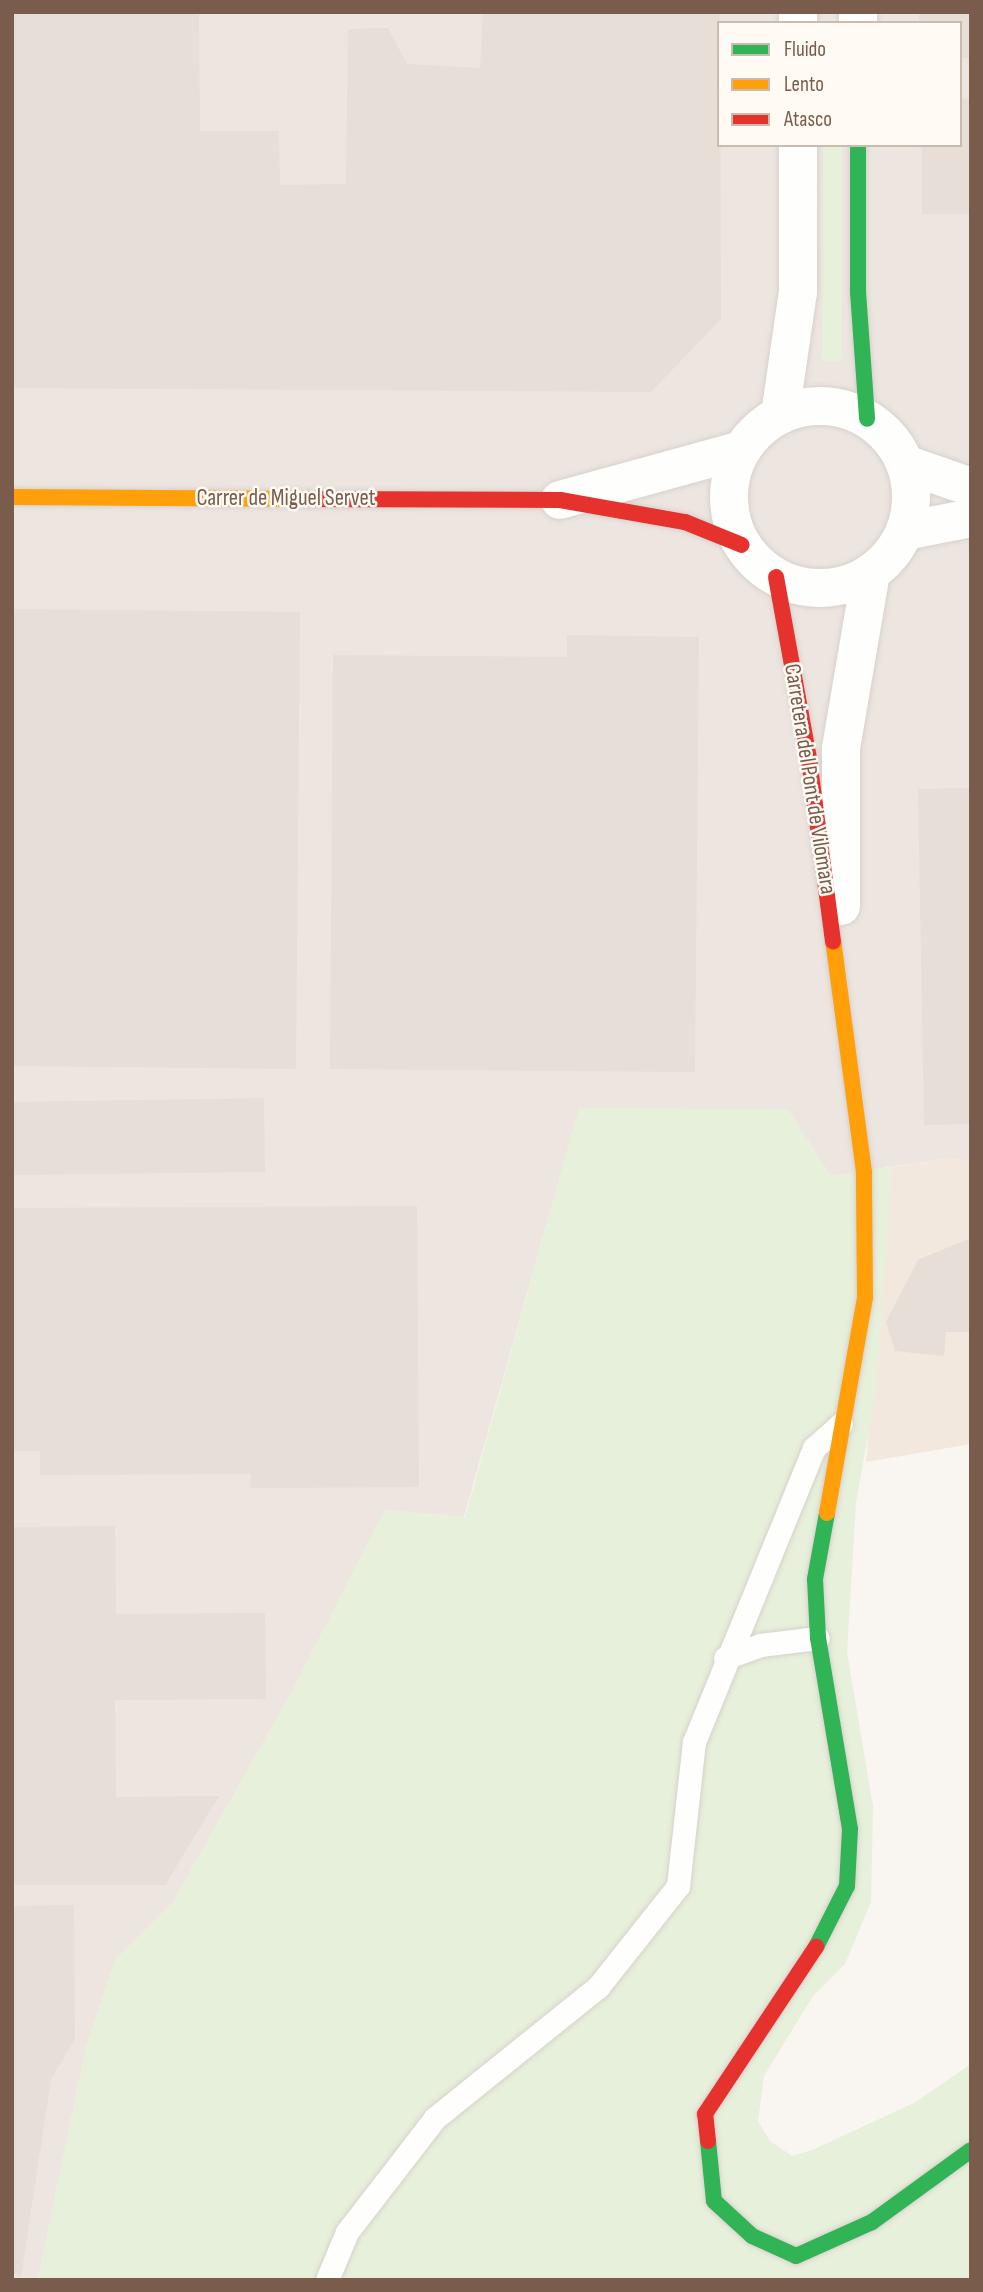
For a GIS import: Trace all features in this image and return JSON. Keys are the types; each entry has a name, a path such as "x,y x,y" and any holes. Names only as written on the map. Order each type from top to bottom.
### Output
{"street":[{"path":"780,415 798,292 798,147"},
{"path":"858,147 858,292 867,419"},
{"path":"824,406 867,419 890,439 905,464 911,498 905,531 871,573 824,589 776,577 742,545 731,519 729,491 741,450 780,415 824,406"},
{"name":"Carrer de Miguel Servet","path":"560,500 741,450"},
{"path":"905,464 971,487"},
{"name":"Carrer de Miguel Servet","path":"12,497 560,500 685,522 742,545"},
{"path":"905,531 971,518"},
{"name":"Carretera del Pont de Vilomara","path":"841,981 841,748 871,573"},
{"name":"Carretera del Pont de Vilomara","path":"776,577 841,981 864,1172 865,1297 816,1579 818,1638 850,1829 847,1886 802,1974 705,2114 713,2201 752,2236 796,2256 872,2222 971,2150"}],"lane":[{"path":"327,2280 347,2232 435,2118 598,1987 678,1886 694,1742 725,1658 814,1448 844,1421"},
{"path":"725,1658 760,1645 818,1638"}],"shaded area":[{"path":"12,12 971,12 971,1161 948,1158 831,1176 787,1109 579,1109 464,1517 385,1510 293,1690 172,1904 115,1961 86,2048 38,2280 12,2280"},
{"path":"948,1158 971,1161 971,1444 866,1462 892,1167"}],"green space":[{"path":"823,147 842,147 842,361 822,361"},
{"path":"579,1108 787,1109 831,1176 892,1167 876,1392 856,1502 847,1653 873,1806 871,1902 845,1964 813,1996 764,2076 758,2121 770,2141 792,2156 812,2150 914,2103 971,2064 971,2280 38,2280 86,2048 115,1961 172,1904 293,1690 385,1510 465,1517"}],"building":[{"path":"12,12 199,12 200,131 279,131 280,185 346,184 348,29 388,28 407,64 480,68 483,12 720,12 720,21 717,21 717,147 720,147 721,319 651,392 12,388"},
{"path":"919,12 971,12 971,58 962,58 962,21 919,21"},
{"path":"962,98 971,99 971,214 922,214 922,147 962,147"},
{"path":"12,609 300,612 296,1069 12,1066"},
{"path":"567,635 699,637 695,1072 330,1069 333,655 567,657"},
{"path":"971,788 971,1124 924,1125 918,789"},
{"path":"264,1098 265,1172 12,1175 12,1102"},
{"path":"417,1206 419,1487 250,1488 251,1474 40,1475 40,1451 12,1451 12,1208"},
{"path":"971,1238 971,1332 946,1332 944,1356 895,1351 886,1322 918,1260"},
{"path":"115,1526 116,1614 265,1613 266,1699 115,1700 116,1797 219,1796 165,1885 12,1885 12,1527"},
{"path":"74,1905 75,2039 51,2079 21,2277 12,2273 12,1906"}],"traffic: fast":[{"path":"858,147 858,292 867,419"},
{"path":"816,1947 847,1886 850,1829 818,1638 815,1579 827,1513"},
{"path":"708,2141 714,2201 752,2236 796,2256 872,2222 971,2150"}],"traffic: slow":[{"path":"12,497 309,499"},
{"path":"827,1513 865,1297 864,1172 833,941"}],"traffic: jam":[{"path":"309,499 560,500 685,522 742,545"},
{"path":"776,577 809,759 833,941"},
{"path":"708,2141 705,2114 816,1947"}]}
